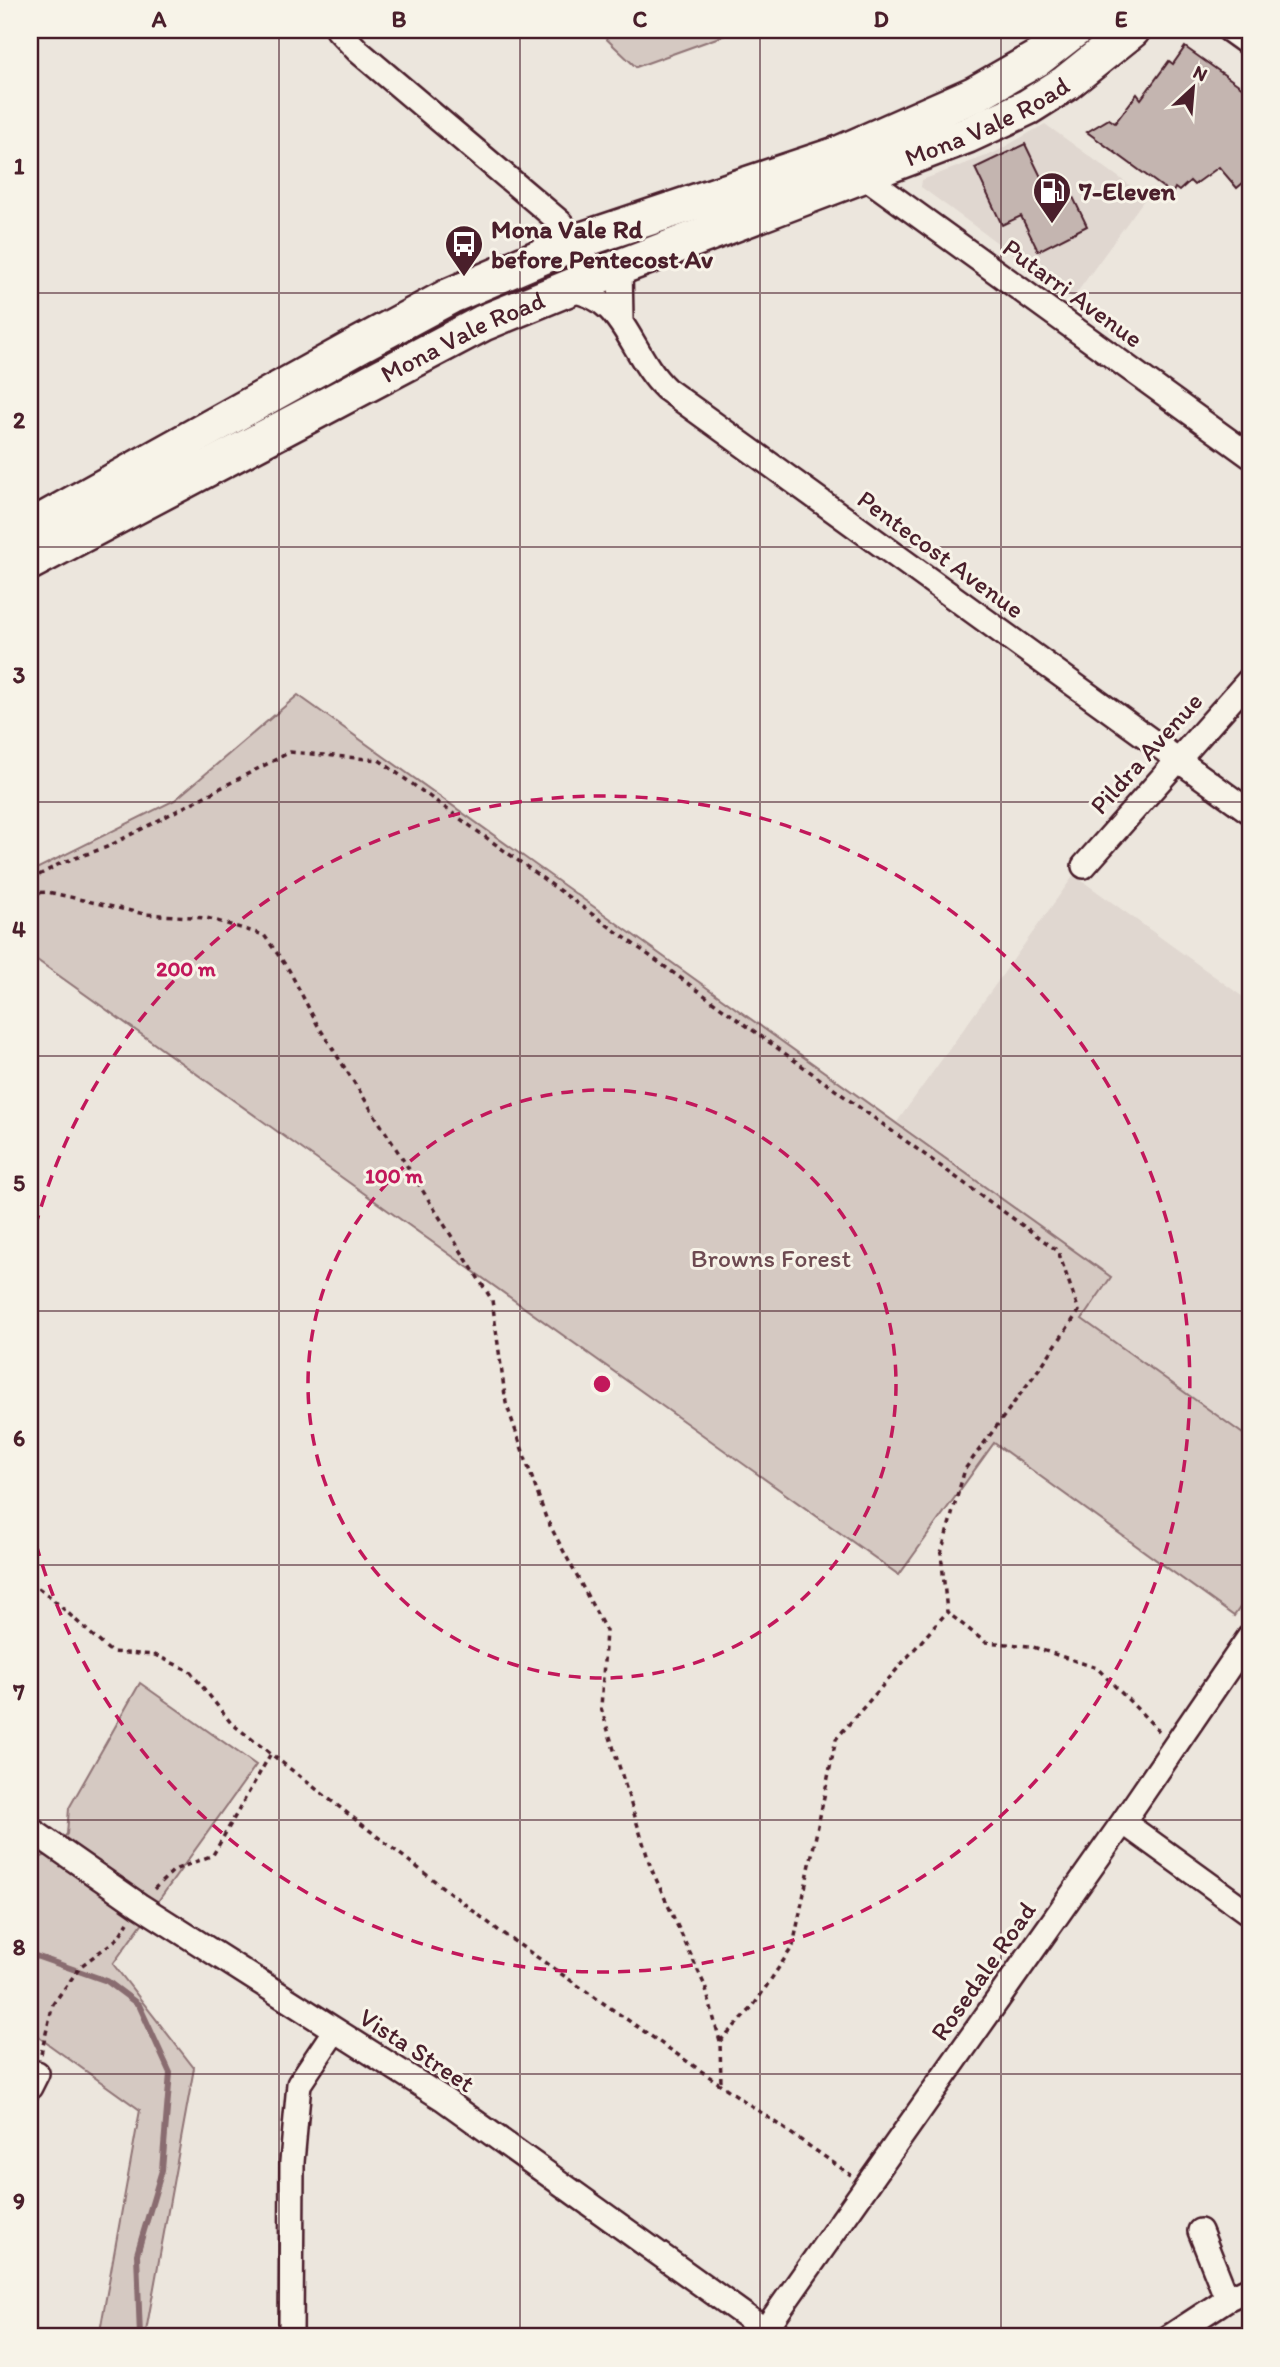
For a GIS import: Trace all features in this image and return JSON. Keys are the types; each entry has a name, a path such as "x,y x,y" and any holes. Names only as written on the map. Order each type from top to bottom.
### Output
{"highway":[{"name":"Mona Vale Road","path":"30,528 450,296 576,242 839,153 975,94 1038,58 1074,30"},
{"name":"Mona Vale Road","path":"30,562 472,328 968,135 1028,107 1066,83 1132,30"}],"street":[{"name":"Pentecost Avenue","path":"338,30 358,51 560,222 576,242 643,362 666,388 1250,813"},
{"path":"1229,30 1250,45"},
{"name":"Putarri Avenue","path":"864,176 1250,456"},
{"name":"Pentecost Avenue","path":"595,278 583,291 594,295 621,321"},
{"name":"Pildra Avenue","path":"1084,866 1250,679"},
{"name":"Rosedale Road","path":"762,2333 1124,1822 1250,1636"},
{"path":"1124,1822 1250,1914"},
{"name":"Vista Street","path":"30,1829 138,1905 442,2098 762,2333"},
{"path":"291,2337 292,2162 299,2084 335,2030"},
{"path":"1200,2231 1227,2299"},
{"path":"1169,2337 1227,2299 1250,2288"}],"path":[{"path":"30,880 61,863 107,846 290,752 379,760 1058,1251 1079,1311 965,1469 941,1553 947,1612 985,1642 1030,1646 1097,1668 1174,1747"},
{"path":"30,893 48,892 144,914 207,918 264,935 289,970 317,1024 492,1300 506,1403 546,1518 606,1631 601,1708 650,1868 705,1986 720,2041 721,2085"},
{"path":"30,1582 111,1652 155,1655 190,1671 231,1723 498,1930 865,2185"},
{"path":"720,2041 752,2008 793,1946 836,1739 947,1612"},
{"path":"33,2080 52,2004 80,1966 118,1938 138,1905 174,1870 214,1855 270,1754"}],"shaded area":[{"path":"1045,124 1146,197 1073,298 921,187 922,180 994,153"},
{"path":"1074,875 1250,1002 1250,1439 1082,1319 1110,1277 897,1122"}],"green space":[{"path":"597,30 739,30 636,67"},
{"name":"Browns Forest","path":"298,695 1111,1277 1082,1319 1250,1439 1250,1593 1234,1616 994,1443 899,1575 30,955 30,872 175,800"},
{"path":"140,1683 256,1765 113,1964 194,2068 145,2337 99,2337 140,2110 30,2031 30,1862 51,1853 67,1834 69,1808"}],"building":[{"path":"1185,47 1250,93 1250,177 1237,188 1219,167 1194,185 1190,181 1179,191 1175,188 1172,194 1087,132 1109,119 1115,123 1137,94 1141,99 1169,61 1173,64"},
{"path":"1025,144 1055,206 1073,197 1087,226 1038,251 1021,216 1002,225 975,168"}],"waterway":[{"path":"30,1954 107,1981 139,2005 170,2073 162,2170 137,2254 140,2337"}],"place":[{"name":"7-Eleven","path":"1052,225"},
{"name":"Mona Vale Rd before Pentecost Av","path":"464,278"}]}
